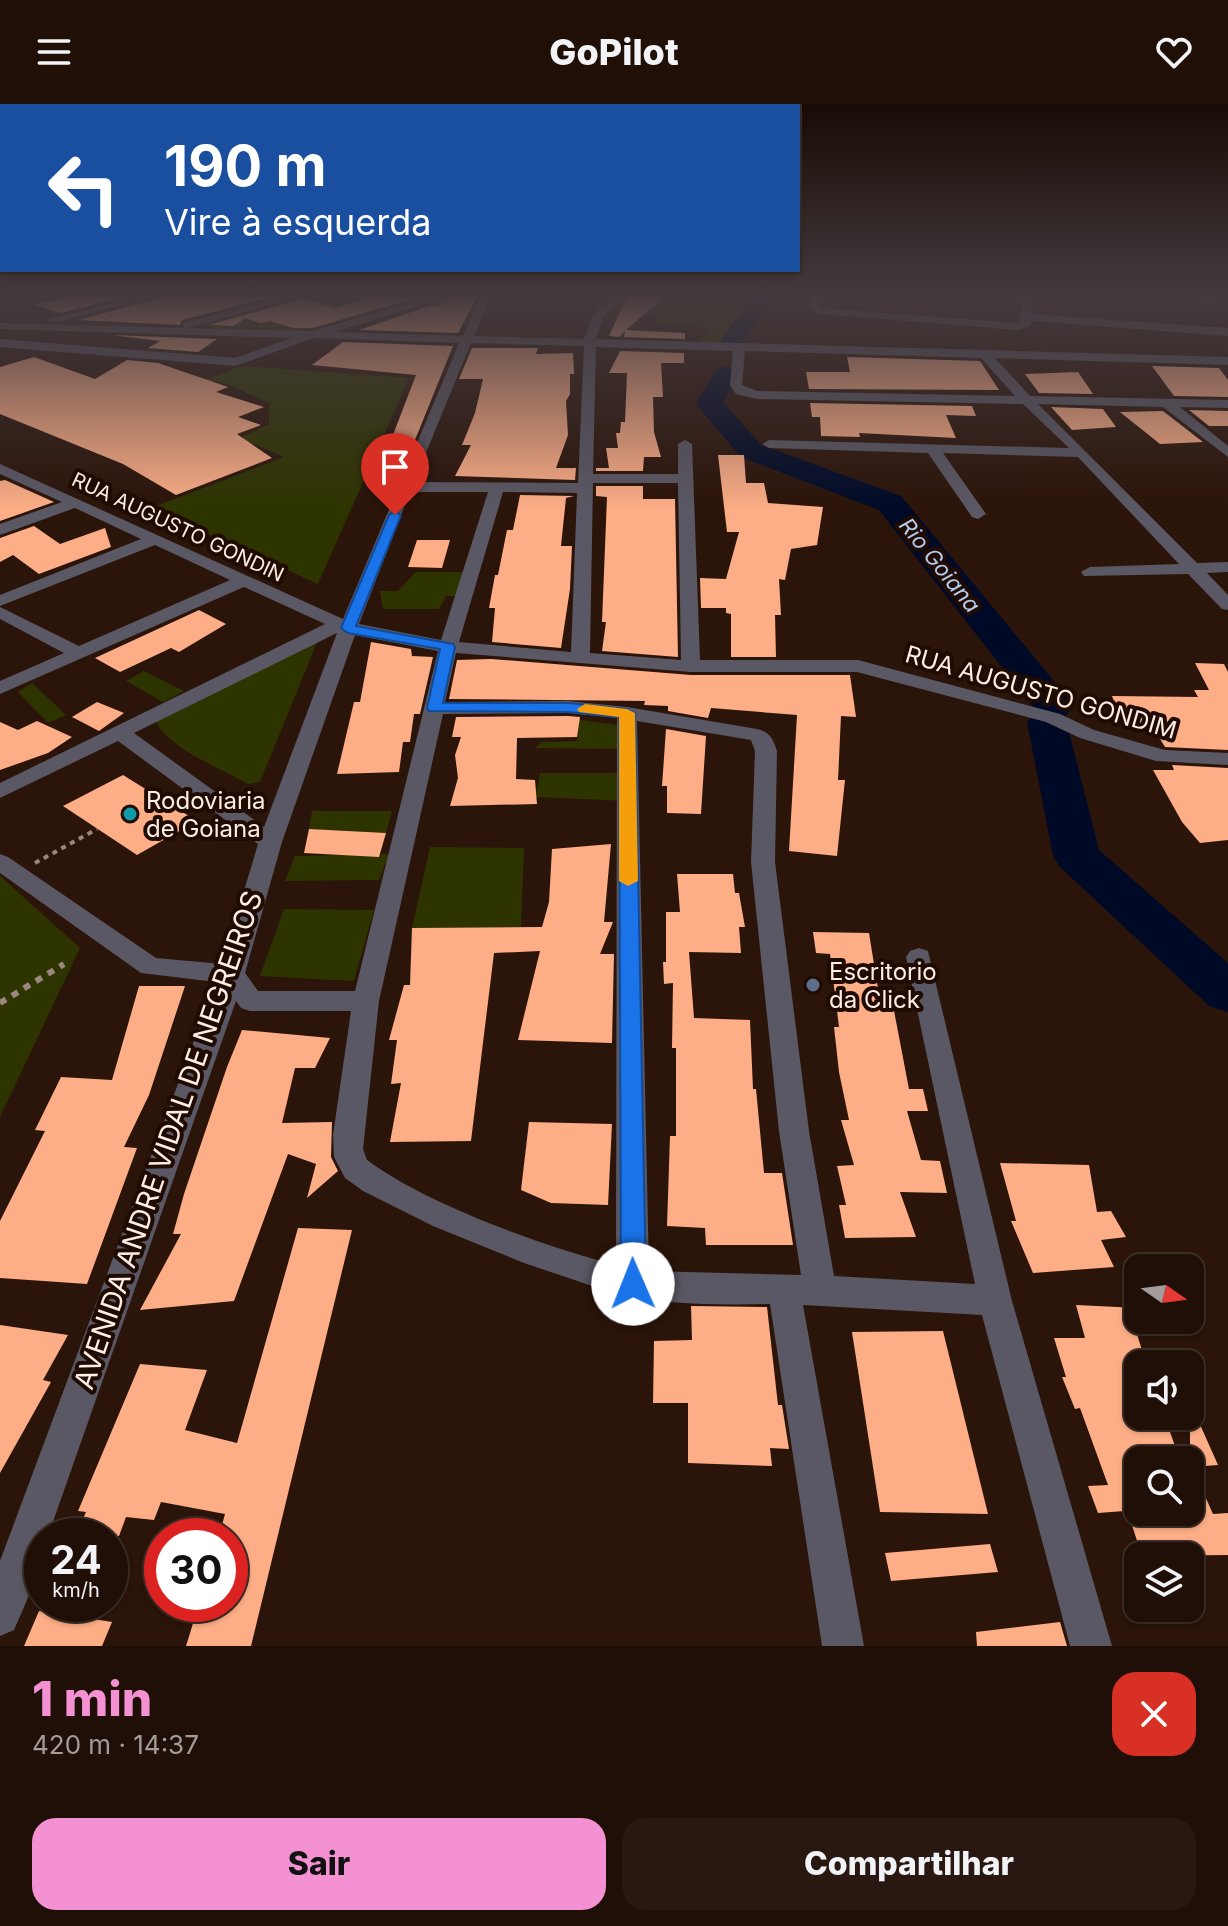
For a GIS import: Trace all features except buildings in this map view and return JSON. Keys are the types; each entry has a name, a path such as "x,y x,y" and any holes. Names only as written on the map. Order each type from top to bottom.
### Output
{"street":[{"name":"AVENIDA ANDRE VIDAL DE NEGREIROS","path":"0,1616 232,974 270,842 343,626 407,487 454,366"},
{"path":"580,657 589,366"},
{"path":"738,366 737,389 757,395 1228,404"},
{"path":"995,366 1228,605"},
{"path":"1167,403 1228,453"},
{"path":"685,444 691,666"},
{"path":"769,444 1082,453"},
{"path":"933,449 978,514"},
{"name":"RUA AUGUSTO GONDIN","path":"2,470 241,582 343,626 448,647 580,657"},
{"path":"407,487 497,488 687,479"},
{"path":"497,488 448,647 366,1001 348,1135 348,1156 356,1170 378,1185 423,1207 563,1262 633,1284 703,1291 802,1290 995,1301"},
{"path":"0,530 74,503"},
{"path":"0,601 153,540"},
{"path":"1090,572 1228,567"},
{"path":"0,688 241,582"},
{"path":"0,612 76,652"},
{"path":"0,791 118,731 343,626"},
{"name":"RUA AUGUSTO GONDIM","path":"580,657 691,666 841,664 1053,718 1087,734 1164,756 1228,759"},
{"path":"435,708 568,707 627,713 761,737 766,751 763,862 794,1131 802,1290 843,1646"},
{"path":"627,713 633,1284"},
{"path":"118,731 270,842"},
{"path":"8,868 150,967 232,974 250,1001 366,1001"},
{"path":"919,957 995,1301 1091,1646"}],"path":[{"path":"8,868 97,829"},
{"path":"0,1003 64,964"}],"green space":[{"path":"243,366 409,378 318,584 151,508 284,457 240,438 269,424 269,403 225,383 204,380"},
{"path":"416,572 469,572 462,596 446,596 439,609 383,609 380,591 398,591"},
{"path":"318,640 260,782 248,784 209,764 181,747 160,728 155,718"},
{"path":"144,671 184,691 163,702 126,681"},
{"path":"32,683 66,715 48,723 18,692"},
{"path":"579,720 627,726 628,749 535,748 542,742 577,741"},
{"path":"540,773 628,773 628,801 536,797"},
{"path":"312,811 392,811 386,833 309,829"},
{"path":"430,847 524,848 521,927 412,928"},
{"path":"389,854 379,880 285,881 295,856"},
{"path":"0,876 80,948 0,1117"},
{"path":"284,909 374,910 354,981 260,976"}],"waterway":[{"name":"Rio Goiana","path":"726,374 709,403 751,451 890,503 1054,707"},
{"name":"Rio Goiana","path":"1048,722 1077,856 1228,993"}],"slow traffic":[{"path":"585,709 627,713 628,881"}],"place":[{"name":"Rodoviaria de Goiana","path":"130,814"},
{"name":"Escritorio da Click","path":"813,985"}],"route":[{"path":"395,515 348,628 448,647 435,708 568,707 627,713 633,1284"}]}
